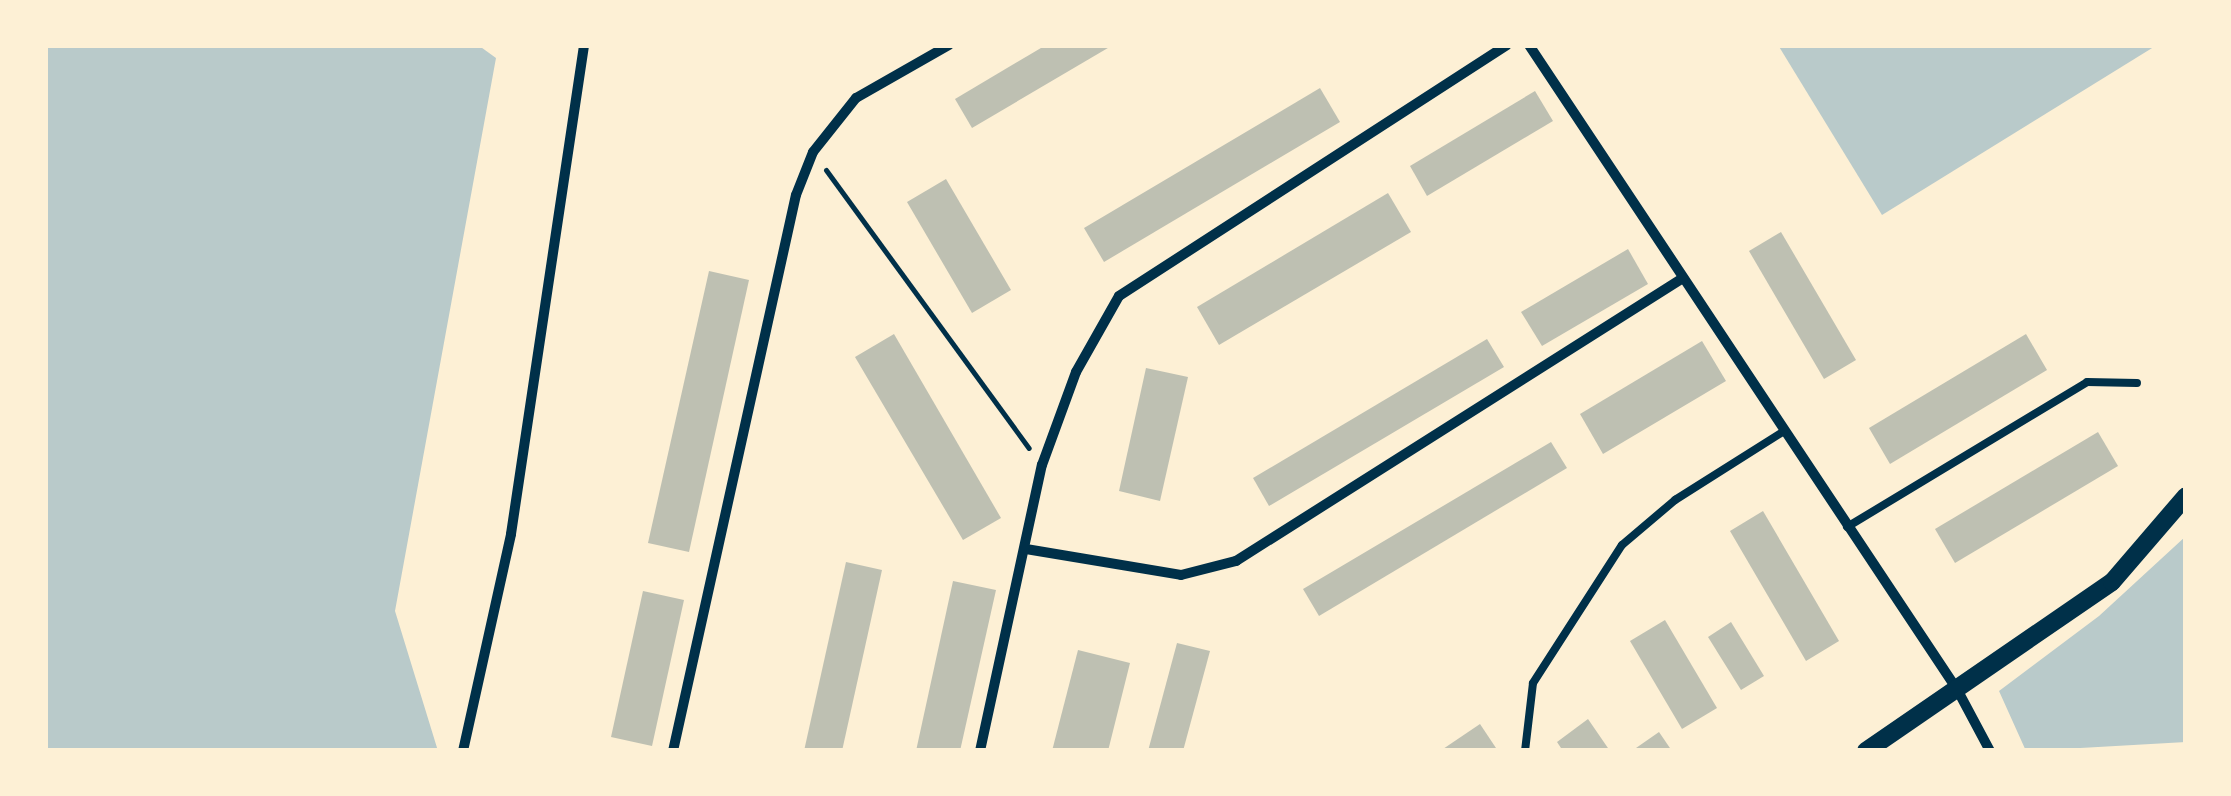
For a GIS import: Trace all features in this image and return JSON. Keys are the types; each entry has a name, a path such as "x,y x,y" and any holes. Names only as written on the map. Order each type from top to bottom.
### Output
{"street":[{"path":"463,751 511,534 584,45"},
{"path":"673,751 796,196 813,152 856,98 949,45"},
{"path":"980,751 1042,464 1076,372 1119,296 1507,45"},
{"path":"1529,45 1958,691 1990,751"},
{"path":"1026,548 1181,575 1236,561 1683,278"},
{"path":"1866,751 2112,582 2186,496"}],"lane":[{"path":"1847,527 2087,382 2138,383"},
{"path":"1524,751 1533,684 1622,546 1675,500 1784,432"}],"path":[{"path":"813,152 1042,464"}],"shaded area":[{"path":"45,45 478,45 496,58 395,611 438,751 45,751"},
{"path":"1778,45 2157,45 1882,215"},
{"path":"2186,536 2186,742 2026,751 1999,691 2099,616"}],"building":[{"path":"1046,45 1113,45 972,128 955,99"},
{"path":"1320,88 1340,122 1104,262 1084,228"},
{"path":"1535,91 1553,121 1427,196 1410,166"},
{"path":"946,179 1011,290 972,313 907,202"},
{"path":"1388,193 1411,232 1219,345 1197,307"},
{"path":"1781,232 1856,360 1824,379 1749,251"},
{"path":"1628,249 1648,284 1542,346 1521,312"},
{"path":"709,271 749,280 689,552 648,543"},
{"path":"894,334 1001,518 963,540 855,357"},
{"path":"2026,334 2047,370 1890,464 1869,428"},
{"path":"1487,339 1504,367 1269,506 1253,478"},
{"path":"1702,341 1726,381 1603,454 1580,414"},
{"path":"1146,368 1188,377 1160,501 1119,491"},
{"path":"2098,432 2118,466 1955,563 1935,529"},
{"path":"1551,442 1567,468 1319,616 1303,589"},
{"path":"1763,511 1839,641 1806,661 1730,531"},
{"path":"846,562 882,570 842,751 804,751"},
{"path":"953,581 996,590 960,751 916,751"},
{"path":"643,591 684,600 652,746 611,737"},
{"path":"1665,620 1717,708 1682,729 1630,641"},
{"path":"1731,622 1764,676 1741,690 1708,637"},
{"path":"1177,643 1210,651 1183,751 1148,751"},
{"path":"1078,650 1130,663 1108,751 1052,751"},
{"path":"1588,719 1610,751 1563,751 1557,742"},
{"path":"1480,724 1498,751 1440,751"},
{"path":"1659,732 1672,751 1638,751 1636,748"}]}
